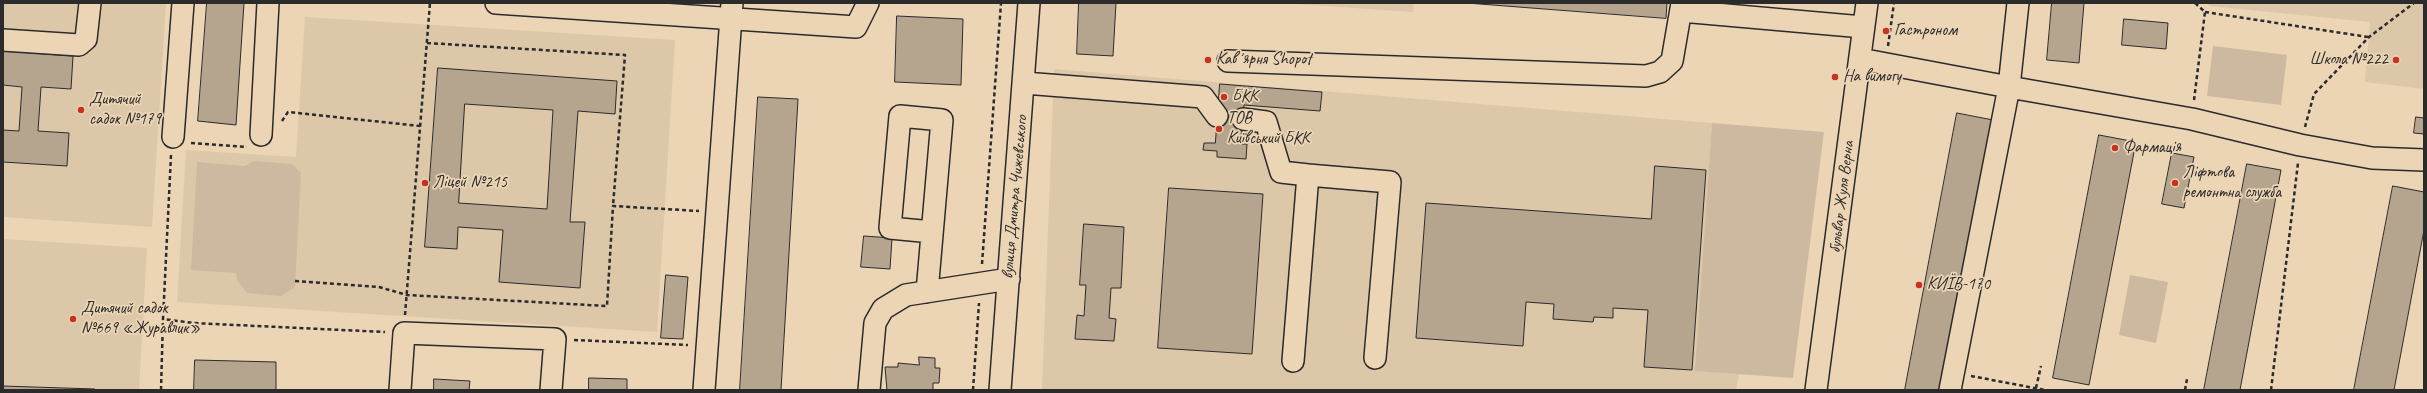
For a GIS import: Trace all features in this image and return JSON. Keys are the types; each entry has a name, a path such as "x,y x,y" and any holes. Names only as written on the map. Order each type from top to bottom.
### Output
{"street":[{"path":"3,40 79,45 86,39 90,3"},
{"path":"173,139 183,3"},
{"path":"256,141 268,3"},
{"path":"496,3 731,11 856,27 868,3"},
{"name":"вулиця Дмитра Чижевського","path":"1000,390 1029,3"},
{"name":"бульвар Жуля Верна","path":"1816,390 1860,59 1866,3"},
{"path":"1952,382 2009,87 2018,3"},
{"path":"1228,61 1646,76 1660,72 1672,61 1681,7 1864,27"},
{"path":"704,390 731,11"},
{"path":"1860,59 2192,119 2300,145 2372,158 2424,160"},
{"path":"1024,83 1203,97 1217,116"},
{"path":"926,292 932,232 942,120 900,116 890,228 932,232"},
{"path":"1243,119 1266,122 1281,172 1390,182 1375,358"},
{"path":"1293,361 1308,175"},
{"path":"869,390 875,323 883,309 906,295 1009,279"},
{"path":"400,390 404,333 555,339 551,390"}],"path":[{"path":"163,319 194,323 404,333 430,3"},
{"path":"973,390 1001,3"},
{"path":"1886,63 1894,3"},
{"path":"2195,3 2205,12 2369,37"},
{"path":"2271,390 2300,145 2314,94 2369,37 2414,3"},
{"path":"2192,119 2205,12"},
{"path":"295,281 379,287 407,295 607,306 625,55 427,43"},
{"path":"281,123 288,112 420,126"},
{"path":"161,390 163,319 173,139 256,141"},
{"path":"613,206 717,212"},
{"path":"555,339 708,346"},
{"path":"2036,388 2041,366"},
{"path":"2185,390 2187,379"},
{"path":"1952,382 2036,388 2045,390"}],"shaded area":[{"name":"Дитячий садок №179","path":"3,3 166,3 152,227 3,217"},
{"path":"1281,3 1414,3 1413,12"},
{"name":"Школа №222","path":"2206,3 2424,3 2424,89 2365,82 2370,22 2210,6"},
{"name":"Ліцей №215","path":"305,17 675,40 657,332 177,302 186,150 296,157"},
{"path":"2213,46 2287,55 2281,105 2207,96"},
{"path":"1054,69 1712,123 1696,371 1739,374 1736,390 1042,390"},
{"path":"1712,123 1824,132 1793,378 1695,371"},
{"path":"254,161 292,164 301,173 295,287 281,296 247,293 237,280 236,273 191,270 197,162 245,166"},
{"name":"Дитячий садок №669 «Журавлик»","path":"3,239 147,248 139,390 3,390"},
{"path":"2130,275 2168,282 2156,343 2119,335"}],"building":[{"path":"207,3 244,3 236,125 198,121"},
{"path":"1079,3 1116,3 1113,56 1077,54"},
{"path":"1467,3 1667,3 1666,18"},
{"path":"2052,3 2084,3 2079,63 2047,60"},
{"path":"897,16 963,19 961,85 895,82"},
{"path":"2124,19 2168,23 2166,49 2122,45"},
{"path":"3,51 73,56 71,89 41,87 38,131 69,133 67,166 3,162 3,130 19,131 22,87 3,85"},
{"path":"438,68 617,81 615,114 578,111 570,222 585,222 580,288 499,282 503,230 458,227 457,249 425,247","holes":["465,104 553,110 547,209 459,203"]},
{"path":"1220,84 1322,92 1320,111 1244,105 1241,144 1247,144 1246,159 1217,157 1217,151 1203,150 1204,143 1215,143"},
{"path":"758,97 798,99 781,390 740,390"},
{"path":"1957,113 1993,120 1941,390 1905,390"},
{"path":"2416,117 2424,118 2424,134 2414,133"},
{"path":"2099,135 2136,142 2089,385 2053,378"},
{"path":"2172,153 2194,157 2184,208 2162,204"},
{"path":"2247,164 2281,170 2240,390 2204,390"},
{"path":"1655,166 1706,170 1692,370 1644,367 1648,310 1613,308 1613,318 1594,317 1593,322 1553,319 1554,304 1526,302 1523,346 1416,338 1426,203 1651,219"},
{"path":"2393,186 2424,192 2424,230 2394,390 2354,390"},
{"path":"1169,188 1263,194 1252,354 1158,348"},
{"path":"1084,224 1124,227 1121,288 1111,288 1109,318 1116,319 1114,341 1075,339 1077,315 1084,316 1086,285 1080,285"},
{"path":"864,236 892,238 890,269 861,267"},
{"path":"666,275 688,277 683,339 661,338"},
{"path":"919,357 935,358 935,368 940,368 939,383 933,383 933,390 887,390 885,367 898,367 898,363 919,365"},
{"path":"195,360 276,362 276,390 194,390"},
{"path":"589,378 627,379 627,390 589,390"},
{"path":"434,379 470,381 469,390 434,390"},
{"path":"3,386 95,389 95,390 3,390"}],"place":[{"name":"Гастроном","path":"1886,31"},
{"name":"Кавʼярня Shopot","path":"1208,60"},
{"name":"Школа №222","path":"2396,60"},
{"name":"На вимогу","path":"1835,77"},
{"name":"БКК","path":"1224,97"},
{"name":"Дитячий садок №179","path":"81,110"},
{"name":"ТОВ Київський БКК","path":"1219,129"},
{"name":"Фармація","path":"2115,148"},
{"name":"Ліцей №215","path":"425,183"},
{"name":"Ліфтова ремонтна служба","path":"2175,183"},
{"name":"КИЇВ-170","path":"1919,285"},
{"name":"Дитячий садок №669 «Журавлик»","path":"73,319"}]}
